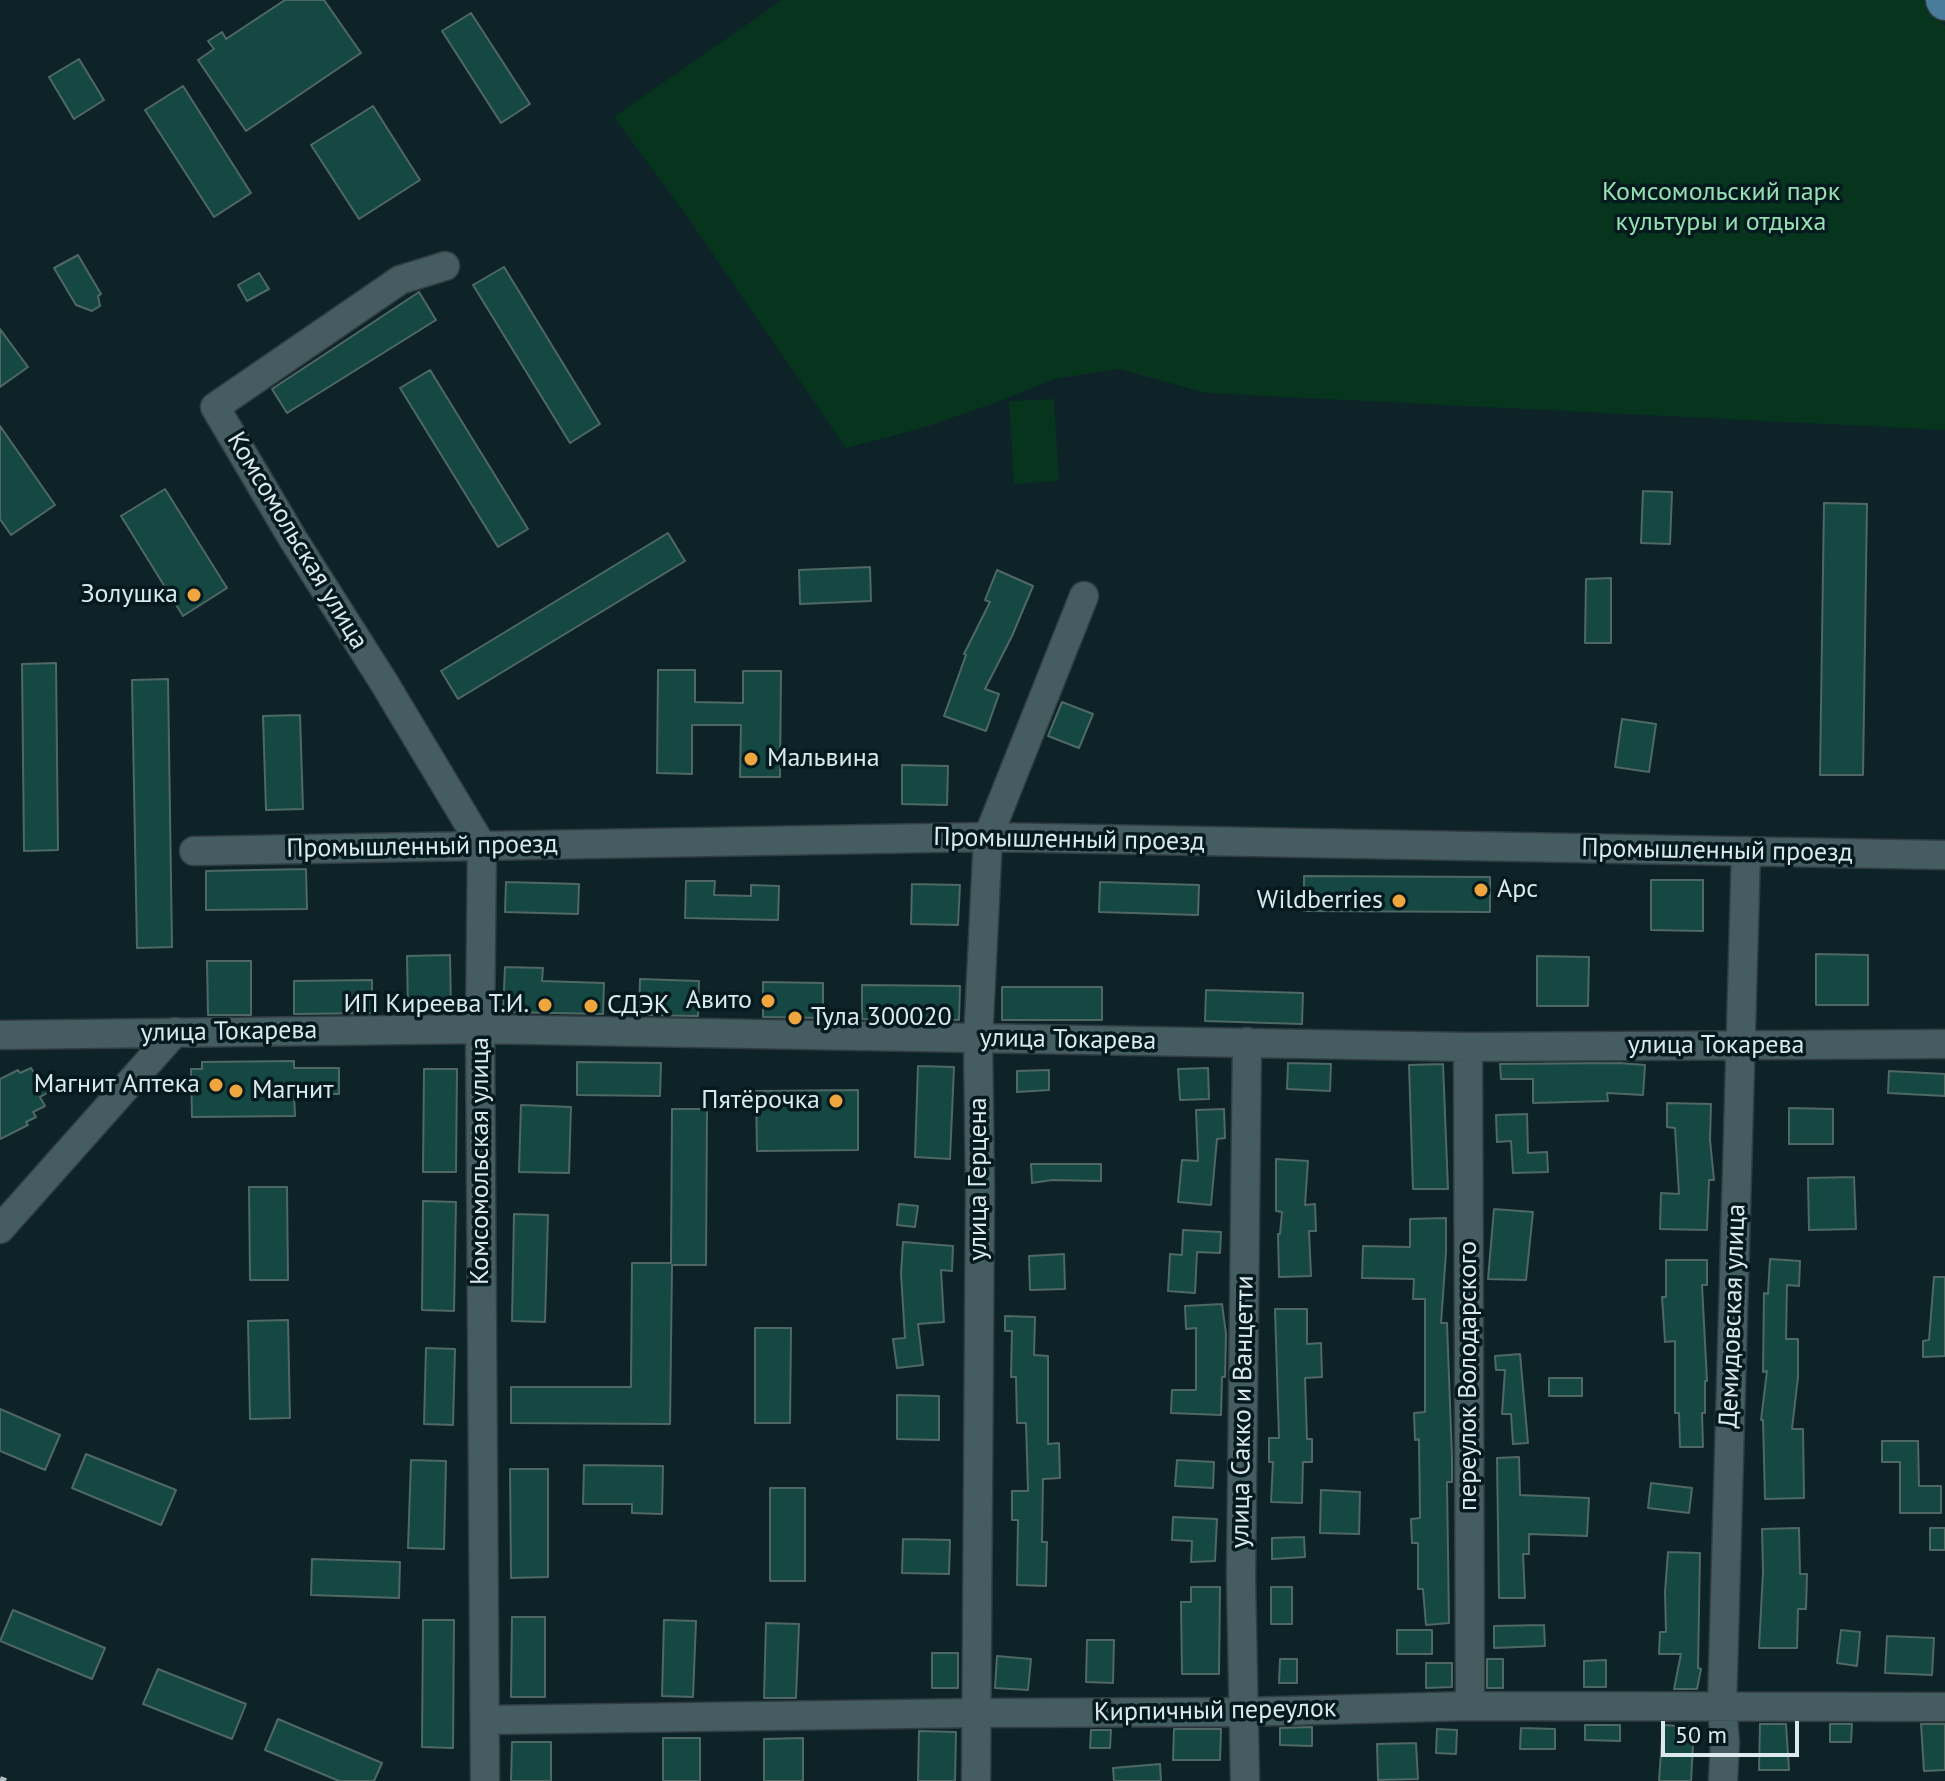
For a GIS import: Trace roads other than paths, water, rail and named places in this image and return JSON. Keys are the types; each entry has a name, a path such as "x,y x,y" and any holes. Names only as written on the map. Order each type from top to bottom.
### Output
{"street":[{"name":"Комсомольская улица","path":"445,266 400,280 215,407 482,846 480,1029 485,1781"},
{"name":"улица Герцена","path":"976,1781 980,1206 978,1040 988,837 1084,596"},
{"name":"Промышленный проезд","path":"194,851 988,837 1945,855"},
{"name":"Демидовская улица","path":"1723,1781 1725,1742 1722,1706 1746,851"},
{"name":"улица Токарева","path":"0,1035 480,1029 1468,1047 1945,1044"},
{"path":"0,1229 175,1032"},
{"name":"улица Сакко и Ванцетти","path":"1245,1781 1241,1578 1247,1042"},
{"name":"переулок Володарского","path":"1468,1047 1470,1706"},
{"name":"Кирпичный переулок","path":"485,1720 1243,1712 1470,1706 1945,1707"}],"railway":[{"path":"0,1779 6,1781"}],"place":[{"name":"Золушка","path":"194,595"},
{"name":"Мальвина","path":"751,759"},
{"name":"Арс","path":"1481,890"},
{"name":"Wildberries","path":"1399,901"},
{"name":"Авито","path":"768,1001"},
{"name":"ИП Киреева Т.И.","path":"545,1005"},
{"name":"СДЭК","path":"591,1006"},
{"name":"Тула 300020","path":"795,1018"},
{"name":"Магнит Аптека","path":"216,1085"},
{"name":"Магнит","path":"236,1091"},
{"name":"Пятёрочка","path":"836,1101"}],"park label":[{"name":"Комсомольский парк культуры и отдыха","path":"1721,208"}]}
